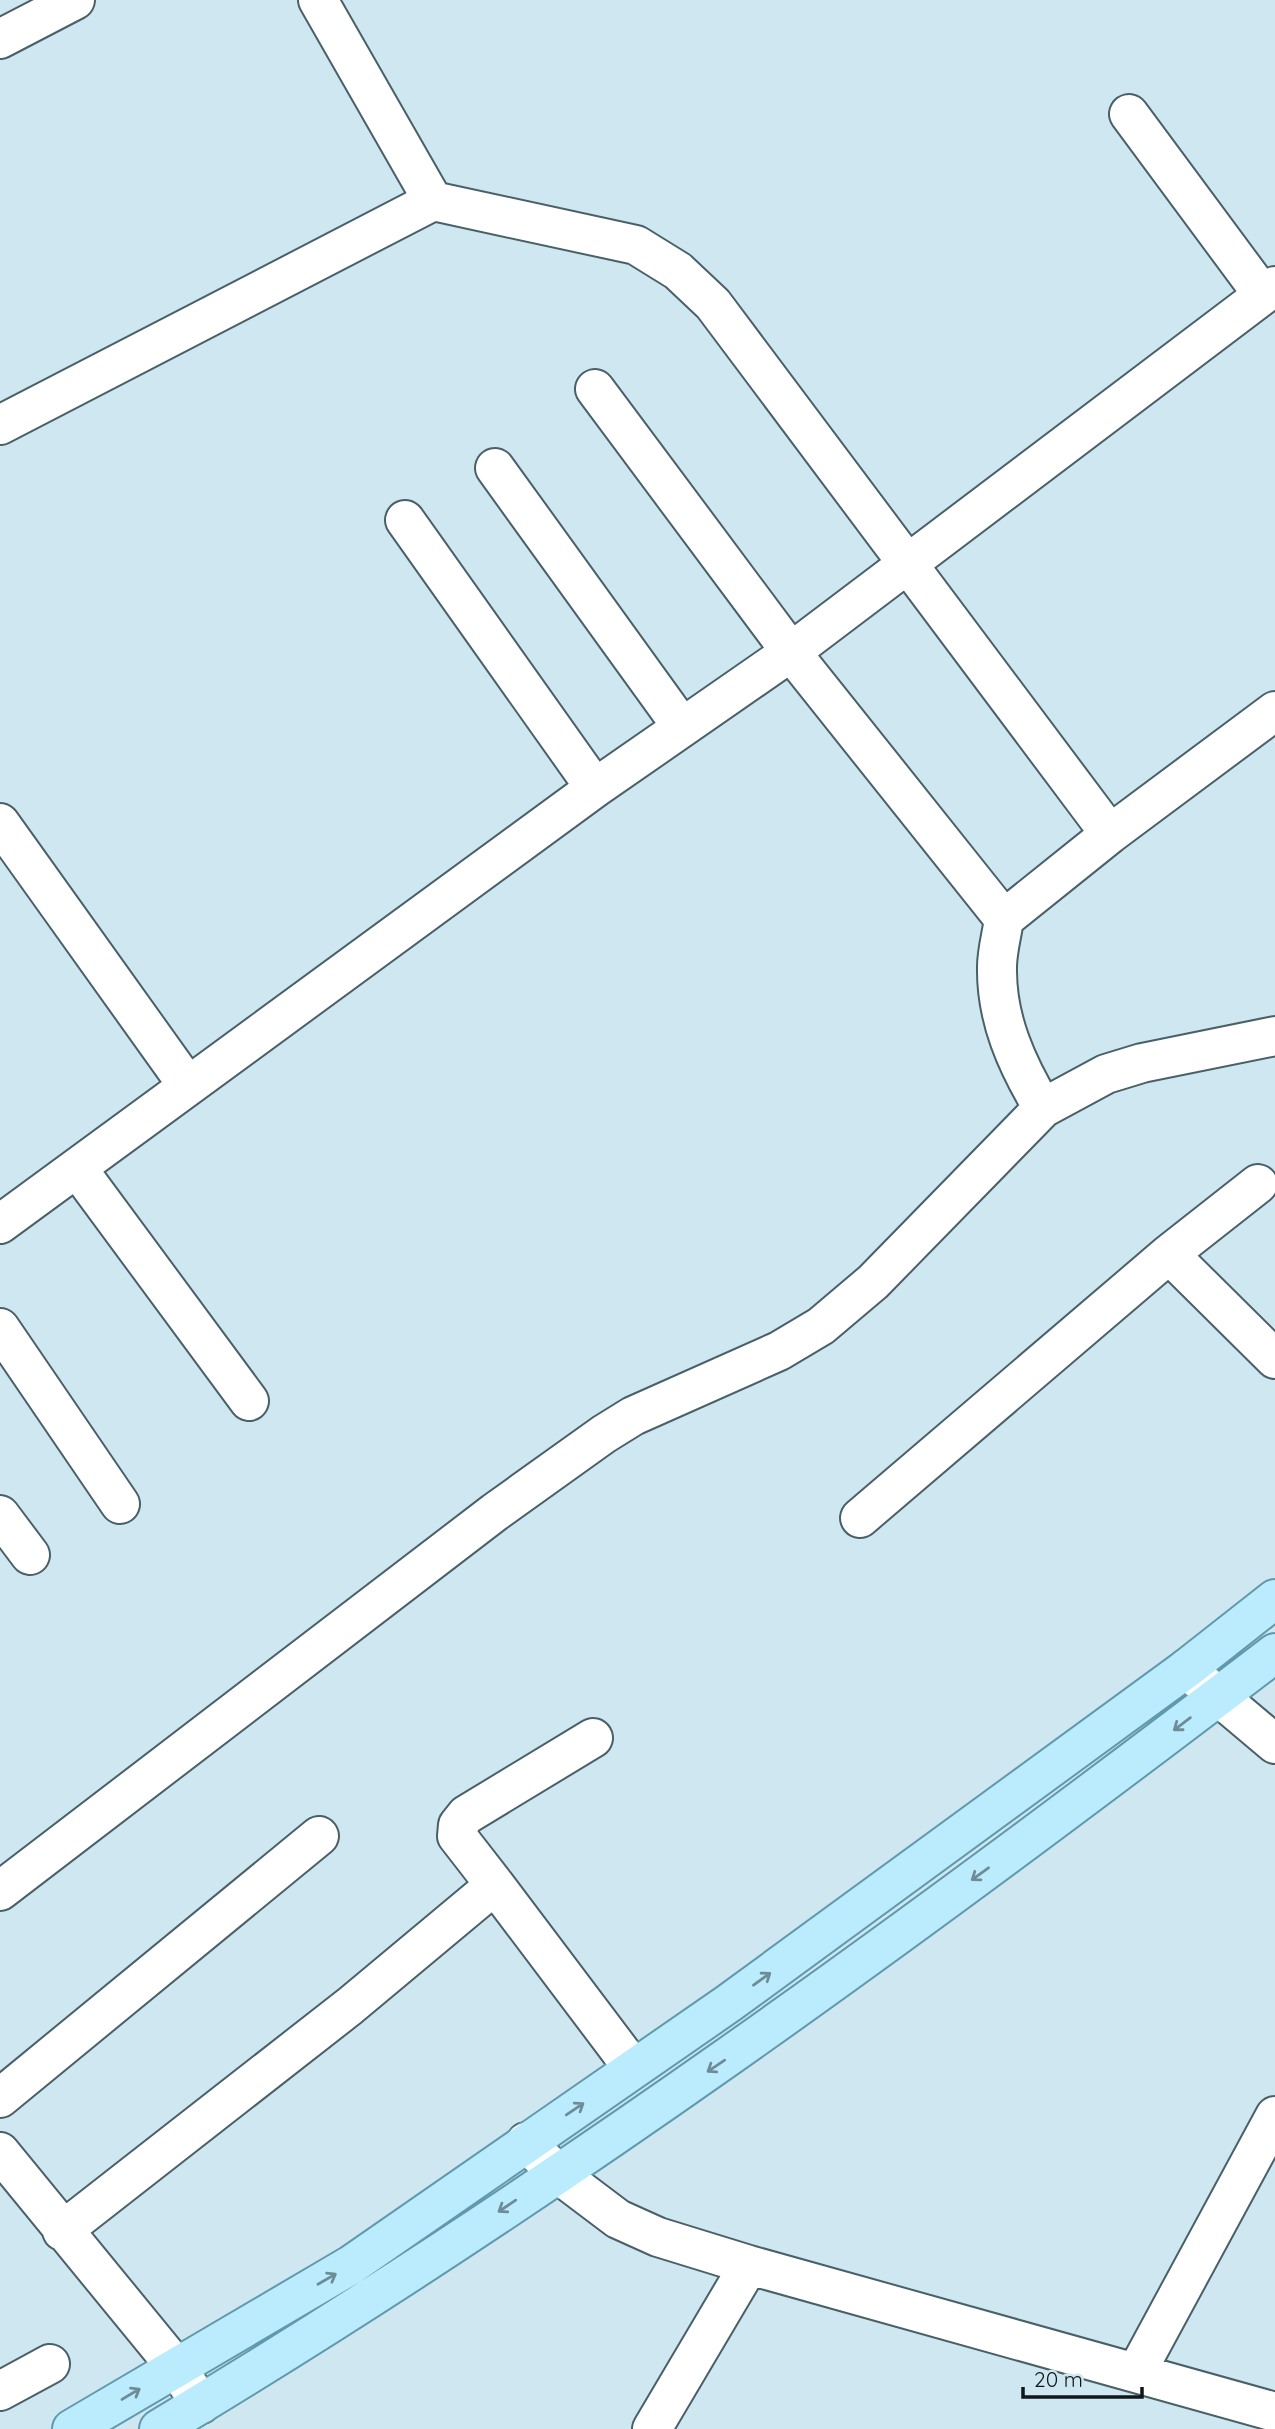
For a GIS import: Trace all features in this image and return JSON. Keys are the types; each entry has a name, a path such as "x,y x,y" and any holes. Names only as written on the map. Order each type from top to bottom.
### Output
{"main road":[{"path":"72,2429 351,2266 729,2003 1186,1669 1275,1599"},
{"path":"159,2429 557,2173 747,2045 1275,1653"},
{"path":"993,1811 1021,1844"}],"street":[{"path":"0,39 75,0"},
{"path":"317,0 433,201"},
{"path":"0,1224 595,788 790,652 1269,291 1129,114"},
{"path":"0,425 433,201 636,245 678,271 713,304 1110,834"},
{"path":"595,389 790,652 1004,919"},
{"path":"495,468 682,727"},
{"path":"405,520 595,788"},
{"path":"1043,1108 1019,1067 1005,1029 997,967 1004,919 1110,834 1275,711"},
{"path":"0,823 188,1086"},
{"path":"0,1891 495,1512 604,1434 633,1416 779,1351 821,1326 873,1282 1043,1108 1106,1074 1142,1063 1275,1036"},
{"path":"77,1168 249,1401"},
{"path":"860,1518 1168,1254 1258,1184"},
{"path":"1168,1254 1275,1359"},
{"path":"0,1328 120,1504"},
{"path":"0,1515 30,1555"},
{"path":"1186,1669 1275,1744"},
{"path":"593,1738 466,1815 458,1825 457,1836 633,2068"},
{"path":"0,2098 319,1836"},
{"path":"62,2231 350,2006 495,1885"},
{"path":"1136,2373 1275,2116"},
{"path":"526,2142 557,2173 618,2219 658,2237 748,2266 1275,2412"},
{"path":"0,2152 176,2367 201,2404"},
{"path":"652,2429 748,2266"},
{"path":"0,2391 50,2364"}]}
